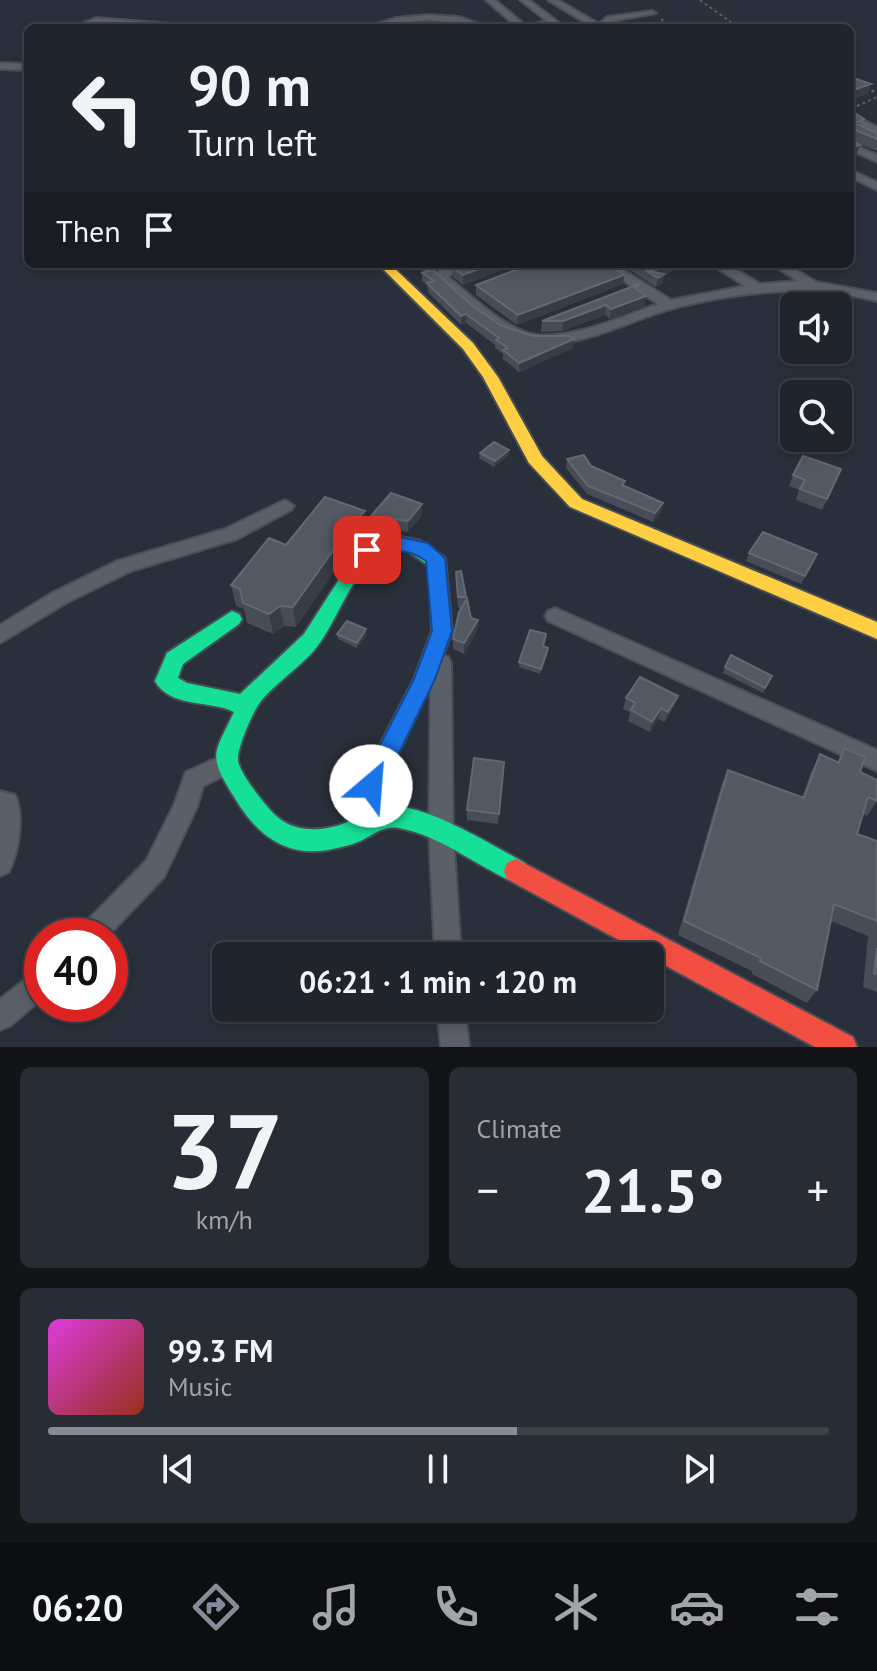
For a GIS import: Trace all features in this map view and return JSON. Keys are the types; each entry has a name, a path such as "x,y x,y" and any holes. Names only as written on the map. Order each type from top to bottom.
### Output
{"street":[{"path":"490,0 521,24"},
{"path":"524,0 554,22 545,24"},
{"path":"552,0 593,24"},
{"path":"604,24 610,19 652,13"},
{"path":"387,24 415,18 478,24"},
{"path":"84,24 92,21 131,24"},
{"path":"0,66 24,67"},
{"path":"854,119 877,131"},
{"path":"854,148 877,159"},
{"path":"854,175 877,187"},
{"path":"387,268 467,346 490,377 533,461 554,486 576,503 877,631"},
{"path":"452,268 440,277 467,290 516,333 533,338 564,337 669,305 755,286 812,285 877,297"},
{"path":"611,268 669,305"},
{"path":"725,268 755,286"},
{"path":"784,268 812,285"},
{"path":"625,291 639,286"},
{"path":"516,333 538,324"},
{"path":"0,635 59,598 124,566 231,534 285,506"},
{"path":"244,704 311,640 367,550 390,541 421,548 433,557 438,563 442,631 424,679 371,786 359,830"},
{"path":"555,616 877,761"},
{"path":"232,619 174,659 166,681 178,691 235,699 247,708 228,748 226,764 269,827 292,841 348,835 385,816 441,831 843,1047"},
{"path":"441,663 441,831 447,942"},
{"path":"107,918 155,869 185,807 194,779 226,764"},
{"path":"0,802 7,803 5,848 0,864"},
{"path":"0,1016 24,997"},
{"path":"452,1022 455,1047"}],"path":[{"path":"700,0 733,24"},
{"path":"862,86 877,95"},
{"path":"854,107 877,95"}],"building":[{"path":"854,78 871,84 854,90"},
{"path":"854,113 864,119 855,123 877,133 877,139 854,129"},
{"path":"453,268 482,268 463,275"},
{"path":"521,268 614,268 624,275 518,315 476,285"},
{"path":"642,268 662,268 648,271 664,274 658,278"},
{"path":"432,269 471,305 502,326 534,336 569,336 574,339 519,363 503,350 508,348 496,340 499,338 466,314 461,316 427,283 434,281 422,273"},
{"path":"639,284 635,288 646,296 611,309 606,305 563,321 542,321"},
{"path":"494,442 509,450 495,461 480,453"},
{"path":"584,455 591,466 625,481 622,485 663,503 655,513 588,486 567,459"},
{"path":"803,456 841,469 827,499 800,489 805,480 793,475"},
{"path":"391,493 422,504 408,521 371,516"},
{"path":"325,497 365,511 354,521 293,607 280,606 269,614 243,603 240,589 231,585 269,538 286,545"},
{"path":"763,532 817,554 805,576 749,553"},
{"path":"461,571 466,597 458,597 456,572"},
{"path":"467,599 471,618 478,620 464,643 453,639 459,612"},
{"path":"347,621 366,629 357,643 337,634"},
{"path":"530,630 546,634 543,646 548,648 541,669 519,662"},
{"path":"731,655 772,676 765,688 725,667"},
{"path":"640,677 678,696 668,712 661,708 652,722 631,710 635,703 626,698"},
{"path":"844,748 865,757 860,772 877,780 877,801 868,797 857,834 877,841 877,921 834,904 817,990 760,961 761,958 684,921 728,770 804,798 820,754 839,763"},
{"path":"474,758 504,762 499,814 467,810"}],"traffic: fast":[{"path":"244,704 311,640 348,579 375,547 392,541 413,546 438,563 442,631 424,679 371,786 359,830"},
{"path":"232,619 174,659 166,681 185,691 227,699 247,708 228,748 226,764 260,816 272,828 286,837 303,841 323,840 348,834 382,817 400,817 452,837 516,871"}],"traffic: slow":[{"path":"387,268 468,346 490,377 535,459 576,503 877,631"}],"traffic: jam":[{"path":"516,871 843,1047"}],"route":[{"path":"367,550 390,541 421,548 433,557 438,563 442,631 424,679 371,786"}]}
